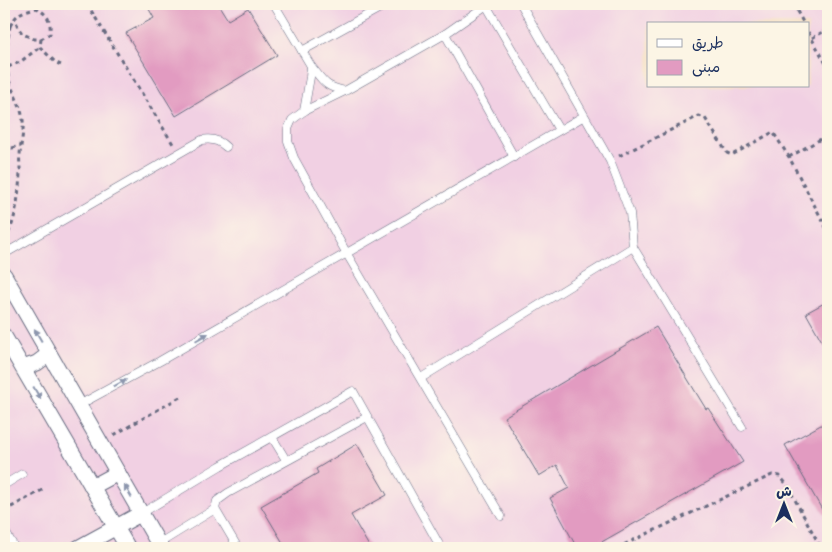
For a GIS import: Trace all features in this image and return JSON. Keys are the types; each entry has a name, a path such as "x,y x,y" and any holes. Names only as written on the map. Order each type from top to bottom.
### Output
{"street":[{"path":"4,275 142,513 156,547"},
{"path":"4,337 128,548"},
{"path":"23,368 37,363 49,354"},
{"path":"92,487 118,473"},
{"path":"78,548 142,513"}],"lane":[{"path":"274,4 311,66 324,82 330,87 345,91"},
{"path":"302,51 387,4"},
{"path":"501,516 347,254 294,158 288,141 288,129 292,120 304,111 345,91 445,34 487,4 558,130"},
{"path":"521,4 610,161 630,213 633,247 742,427"},
{"path":"445,34 514,157"},
{"path":"304,111 311,66"},
{"path":"79,405 347,254 584,116"},
{"path":"4,254 202,140 209,138 221,142 226,147"},
{"path":"420,378 633,247"},
{"path":"142,513 353,391 441,548"},
{"path":"156,547 215,509 217,501 228,493 367,417"},
{"path":"272,437 286,460"},
{"path":"4,485 22,474"},
{"path":"215,509 238,548"},
{"path":"4,530 15,548"}],"path":[{"path":"4,12 10,4"},
{"path":"87,4 179,153"},
{"path":"793,4 803,22"},
{"path":"4,238 12,226 15,212 23,119 9,79 7,46 10,26 15,17 23,11 37,8 48,16 51,26 50,34 41,39 34,39 23,34 18,28 15,17"},
{"path":"4,20 10,26"},
{"path":"812,38 828,29"},
{"path":"810,35 828,67"},
{"path":"8,67 20,62 40,47 41,39"},
{"path":"40,47 56,63 64,66"},
{"path":"610,161 699,116 705,118 728,153 732,155 773,132 789,157 828,231"},
{"path":"789,157 828,135"},
{"path":"4,146 12,148 21,146"},
{"path":"101,443 180,397"},
{"path":"617,548 772,475 780,476 787,485 821,548"},
{"path":"4,511 46,488"}],"shaded area":[{"path":"4,4 828,4 828,548 4,548"}],"building":[{"path":"146,4 218,4 228,20 248,8 277,55 176,116 126,33 154,18"},
{"path":"828,301 828,352 806,313"},
{"path":"656,327 706,409 708,408 743,462 591,548 577,548 550,498 569,488 557,465 539,476 504,417"},
{"path":"828,421 828,520 785,445"},
{"path":"357,444 387,495 351,515 370,548 286,548 261,506 318,473 316,469"}]}
